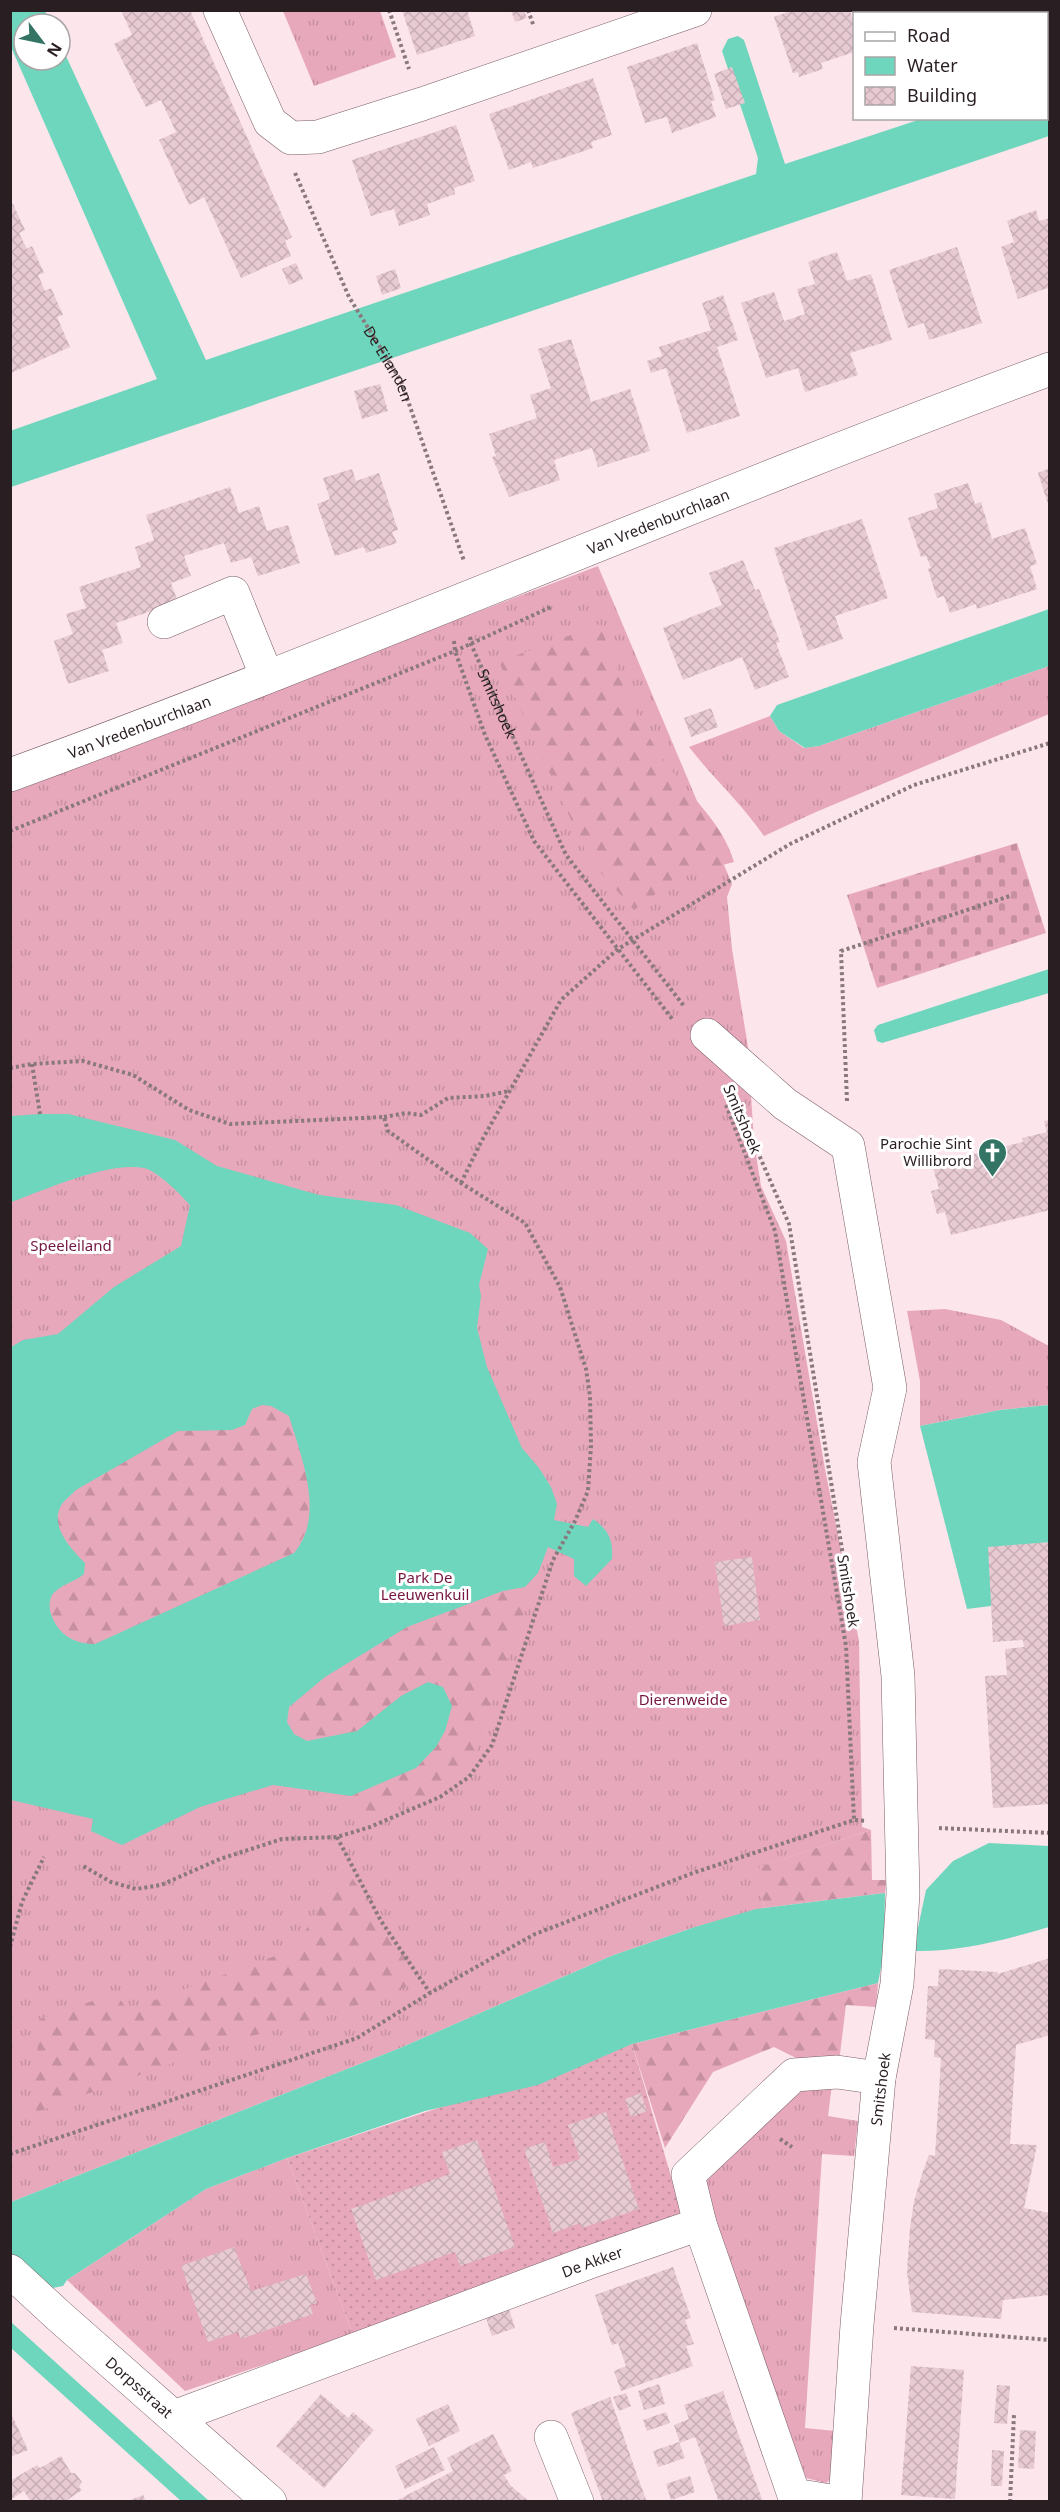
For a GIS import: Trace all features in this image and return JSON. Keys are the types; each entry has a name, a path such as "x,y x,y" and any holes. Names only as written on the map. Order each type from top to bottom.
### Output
{"street":[{"path":"220,10 270,122 291,138 318,137 422,104 695,10"},
{"name":"Van Vredenburchlaan","path":"10,775 267,677 878,432 1050,369"},
{"path":"164,622 233,593 267,677"},
{"path":"693,1031 786,1104 848,1146"},
{"name":"Smitshoek","path":"845,2502 857,2325 879,2078 897,1984 903,1894 898,1676 874,1462 890,1388 848,1146"},
{"path":"837,2502 794,2495 700,2224 688,2175 794,2075 837,2072 879,2078"},
{"name":"De Akker","path":"174,2416 587,2263 700,2224"},
{"name":"Dorpsstraat","path":"10,2271 270,2502"},
{"path":"551,2437 577,2502"}],"path":[{"path":"389,10 422,104"},
{"name":"De Eilanden","path":"291,138 295,177 349,297 401,381 466,569 459,601"},
{"path":"459,601 455,651 485,735 534,841 618,949 693,1031"},
{"name":"Smitshoek","path":"459,601 471,644 566,855 693,1031"},
{"path":"10,831 455,651 554,606"},
{"path":"461,1183 509,1091 561,1000 618,949 790,844 914,785 1050,743"},
{"path":"848,1146 841,951 1010,896"},
{"path":"10,1068 32,1064 83,1061 133,1075 189,1110 230,1124 384,1117 406,1113 421,1115 448,1098 485,1096 509,1091"},
{"path":"32,1064 40,1114"},
{"path":"724,1100 776,1231 846,1646 854,1820"},
{"name":"Smitshoek","path":"739,1108 789,1224 848,1581"},
{"path":"83,1866 111,1882 136,1889 161,1885 220,1859 282,1839 337,1838 370,1827 440,1797 469,1777 492,1745 553,1560 575,1521 588,1491 591,1446 590,1396 586,1370 560,1287 525,1223 461,1183 388,1131 384,1117"},
{"path":"10,2154 357,2038 430,1993 535,1934 693,1873 854,1820 900,1826 1050,1833"},
{"path":"337,1838 381,1921 430,1993"},
{"path":"10,1947 22,1902 44,1857"},
{"path":"857,2325 1050,2340"},
{"path":"1010,2502 1014,2414"}],"green space":[{"path":"283,11 380,11 396,57 314,86"},
{"name":"Park De Leeuwenkuil","path":"598,566 732,884 727,897 732,949 748,1047 754,1142 761,1186 786,1241 825,1469 859,1641 862,1827 871,1830 760,1867 764,1908 695,1927 611,1956 400,2048 11,2202 11,790"},
{"path":"600,624 620,678 646,731 676,776 714,822 734,862 680,876 634,910 589,859 499,662"},
{"path":"1049,666 1049,714 764,836 689,747 770,716 779,731 804,748 819,746"},
{"path":"1017,843 1046,933 877,988 847,895"},
{"path":"945,1309 1001,1320 1049,1346 1049,1405 1000,1410 920,1426 920,1381 907,1311"},
{"path":"262,1405 271,1406 288,1416 311,1492 304,1535 294,1553 95,1644 80,1642 63,1634 51,1614 50,1598 55,1591 78,1579 85,1563 68,1544 59,1528 58,1512 62,1504 76,1490 178,1431 211,1431"},
{"path":"538,1573 474,1756 437,1790 359,1824 351,1796 377,1785 443,1687 427,1682 401,1696 357,1731 307,1741 294,1734 287,1722 289,1707 325,1677 407,1627 503,1591 525,1587"},
{"path":"871,1830 872,1880 886,1880 885,1893 764,1908 759,1867"},
{"path":"344,1868 416,1974 417,1983 328,2016 237,2040 37,2112 33,2102 40,2019 115,1993 128,2010 294,1949"},
{"path":"878,1983 876,2007 846,2005 839,2062 808,2064 774,2047 713,2072 665,2148 632,2044"},
{"path":"632,2044 683,2217 353,2335 287,2158"},
{"path":"798,2085 832,2085 828,2116 858,2121 854,2156 822,2154 805,2428 835,2431 833,2477 826,2483 806,2478 698,2181"},
{"path":"287,2158 353,2335 185,2391 67,2280 206,2189"}],"water":[{"path":"11,11 45,11 12,12 12,49"},
{"path":"738,36 744,40 785,164 918,120 1048,120 1049,75 1049,136 11,487 10,431 157,379 22,72 72,72 72,69 206,360 756,174 758,158 722,51 728,39"},
{"path":"1049,609 1049,666 819,746 805,748 779,731 770,716 777,705"},
{"path":"1049,969 1049,993 882,1043 877,1041 874,1030 878,1025"},
{"path":"68,1114 175,1140 217,1166 319,1195 396,1205 470,1233 488,1249 479,1285 481,1296 477,1328 487,1367 522,1448 551,1487 557,1504 554,1520 588,1527 593,1519 609,1536 612,1559 586,1586 574,1576 574,1559 548,1547 538,1573 525,1587 503,1591 407,1627 325,1677 289,1707 287,1722 294,1734 307,1741 357,1731 401,1696 428,1682 443,1687 452,1706 445,1731 436,1747 416,1768 351,1796 273,1785 200,1807 122,1845 91,1831 93,1819 11,1800 11,1347 23,1340 58,1334 114,1287 181,1246 190,1205 169,1184 150,1170 129,1167 77,1178 11,1202 11,1116","holes":["262,1405 271,1406 289,1416 308,1486 310,1504 308,1521 303,1538 294,1553 95,1644 73,1640 62,1632 51,1614 51,1597 59,1589 84,1574 85,1563 68,1544 59,1528 58,1512 62,1504 76,1490 178,1431 232,1430 245,1425 252,1409"]},
{"path":"1049,1405 1049,1542 991,1606 967,1609 920,1426 1000,1410"},
{"path":"989,1843 1049,1846 1049,1927 999,1941 965,1947 913,1951 926,1890 953,1861"},
{"path":"885,1893 884,1952 878,1983 632,2044 538,2085 425,2111 287,2158 206,2189 67,2280 63,2286 11,2296 11,2202 400,2048 611,1956 756,1909"},
{"path":"11,2322 209,2501 181,2501 11,2348"}],"building":[{"path":"121,10 190,10 292,237 285,241 291,256 241,278 204,197 189,205 159,140 176,132 161,100 146,107 114,44 132,35"},
{"path":"402,10 467,10 475,36 417,55"},
{"path":"511,10 524,10 527,18 515,22"},
{"path":"793,10 850,10 853,21 853,52 821,63 823,69 799,77 798,72 793,73 774,17"},
{"path":"887,10 978,10 978,12 888,12"},
{"path":"697,43 715,100 711,101 716,117 672,133 667,117 645,123 627,67"},
{"path":"732,67 745,103 726,109 714,74"},
{"path":"593,78 612,135 591,142 593,148 533,168 531,162 509,170 489,114"},
{"path":"456,125 475,181 454,188 455,194 427,204 430,215 399,226 394,209 371,216 352,160"},
{"path":"13,204 25,230 19,233 27,249 32,246 44,273 38,275 45,291 51,288 63,315 57,317 70,347 11,373 10,205"},
{"path":"1036,210 1039,221 1050,218 1050,293 1047,288 1018,299 1001,247 1014,242 1007,221"},
{"path":"957,247 982,323 929,340 924,323 908,328 889,270"},
{"path":"837,252 847,281 871,274 892,340 850,353 858,375 805,392 798,368 766,378 741,303 774,292 784,321 805,314 797,289 815,284 808,262"},
{"path":"296,263 303,279 289,285 282,269"},
{"path":"395,269 401,288 382,295 376,276"},
{"path":"723,295 738,340 717,347 740,416 687,433 666,368 651,373 647,361 662,356 659,347 711,330 702,303"},
{"path":"571,339 591,402 630,389 650,451 598,467 592,448 572,454 554,460 560,480 509,497 492,457 496,456 489,434 537,418 530,395 551,388 538,349"},
{"path":"380,384 388,411 362,419 354,391"},
{"path":"1050,468 1050,507 1049,507 1038,473"},
{"path":"352,469 356,481 379,473 398,530 392,532 397,543 366,553 364,547 335,556 317,504 330,499 323,478"},
{"path":"968,483 975,504 981,502 992,539 1025,528 1037,564 1030,566 1037,589 977,609 976,604 950,613 944,596 937,598 928,569 931,568 926,556 921,557 908,518 938,508 934,494"},
{"path":"230,487 239,513 259,506 267,531 288,525 300,563 258,576 251,557 231,563 224,543 184,556 191,576 171,583 178,602 116,623 123,643 102,650 109,671 68,684 54,641 73,634 66,614 86,608 79,587 141,567 135,547 154,540 146,515"},
{"path":"862,519 888,598 835,616 843,639 808,651 774,548"},
{"path":"743,560 755,590 759,589 780,642 776,643 789,677 755,690 742,657 683,680 663,628 722,605 709,573"},
{"path":"711,708 718,727 691,737 684,718"},
{"name":"Parochie Sint Willibrord","path":"1050,1120 1050,1210 951,1235 945,1212 937,1214 931,1191 939,1189 932,1164 1023,1142 1022,1138 1047,1132 1044,1121"},
{"path":"1050,1542 1050,1804 993,1808 985,1676 1007,1675 1005,1649 1024,1647 1023,1640 993,1642 988,1547"},
{"path":"752,1557 760,1620 724,1626 715,1562"},
{"path":"1050,1958 1050,2035 1016,2045 1010,2144 1037,2145 1024,2208 1050,2213 1050,2295 1003,2300 1001,2319 912,2312 907,2271 910,2228 914,2201 924,2168 929,2155 935,2156 941,2058 934,2057 935,2040 925,2039 928,1986 938,1986 939,1969 998,1972 998,1974"},
{"path":"641,2093 647,2111 631,2117 625,2099"},
{"path":"606,2112 639,2209 582,2228 580,2223 553,2233 524,2149 545,2142 553,2167 580,2159 568,2125"},
{"path":"477,2140 515,2247 460,2266 455,2252 376,2280 351,2209 450,2174 442,2152"},
{"path":"234,2247 251,2291 306,2274 317,2303 310,2305 313,2314 241,2339 238,2332 208,2342 181,2266"},
{"path":"673,2267 691,2318 685,2320 694,2344 686,2346 693,2366 621,2391 614,2371 626,2366 618,2343 612,2345 595,2295"},
{"path":"509,2309 515,2328 492,2336 486,2318"},
{"path":"911,2366 964,2370 955,2499 901,2495"},
{"path":"659,2384 665,2404 644,2410 638,2391"},
{"path":"997,2385 1010,2386 1007,2424 994,2423"},
{"path":"723,2391 763,2502 719,2502 695,2437 680,2443 674,2425 689,2419 684,2405"},
{"path":"626,2393 631,2406 619,2411 613,2397"},
{"path":"321,2394 348,2418 353,2412 374,2430 324,2488 276,2446"},
{"path":"610,2397 647,2502 603,2502 571,2413"},
{"path":"448,2404 460,2431 429,2446 416,2419"},
{"path":"10,2411 28,2450 10,2457"},
{"path":"666,2412 670,2423 647,2431 643,2420"},
{"path":"1020,2430 1036,2431 1034,2469 1018,2468"},
{"path":"493,2434 512,2471 504,2475 511,2486 530,2502 394,2502 453,2471 447,2458"},
{"path":"679,2442 685,2458 658,2467 653,2451"},
{"path":"434,2447 445,2470 405,2489 395,2466"},
{"path":"992,2450 1004,2451 1002,2486 991,2486"},
{"path":"61,2456 71,2473 75,2473 82,2482 79,2487 82,2490 64,2502 31,2502 24,2491 10,2500 10,2481 37,2465 40,2468"},
{"path":"690,2476 695,2492 671,2500 666,2484"},
{"path":"143,2495 146,2502 128,2502 128,2501"}],"place":[{"name":"Parochie Sint Willibrord","path":"993,1178"}],"park label":[{"name":"Speeleiland","path":"71,1245"},
{"name":"Dierenweide","path":"683,1699"}]}
